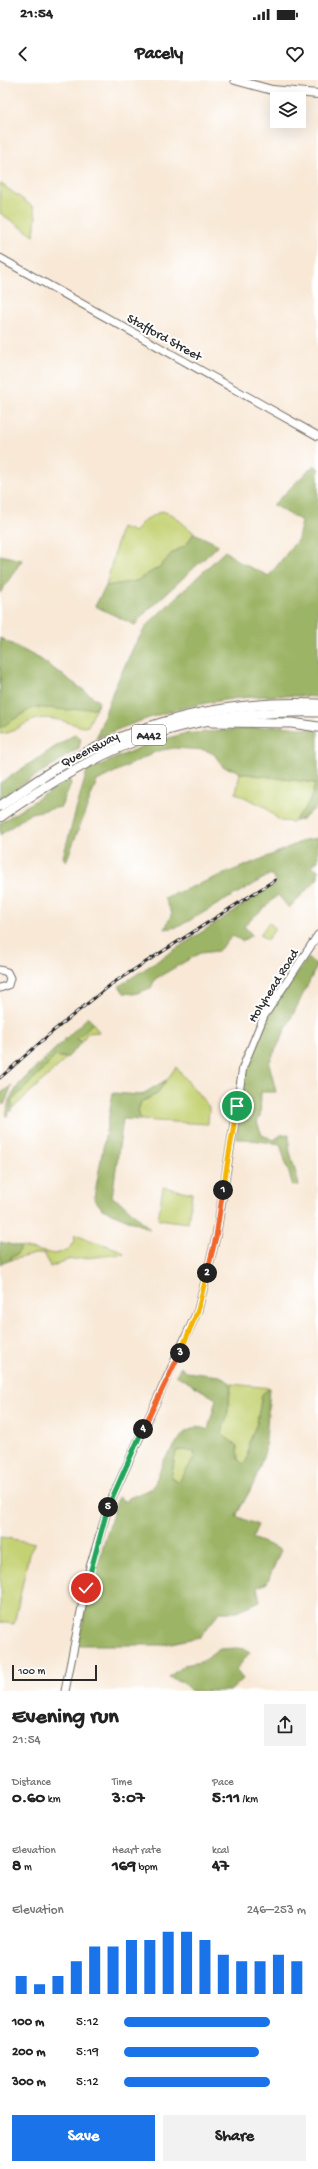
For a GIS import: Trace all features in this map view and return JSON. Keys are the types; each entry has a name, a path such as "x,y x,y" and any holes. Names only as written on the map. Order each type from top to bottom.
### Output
{"highway":[{"name":"Queensway","path":"0,806 65,764 122,735 159,723 212,710 266,703 318,704"},
{"name":"Queensway","path":"0,817 35,792 107,752 155,732 227,716 265,712 318,712"},
{"name":"A442","path":"200,721 222,723 292,723 318,727"}],"main road":[{"path":"235,80 272,90 318,94"}],"street":[{"name":"Stafford Street","path":"0,258 318,436"},
{"name":"Holyhead Road","path":"65,1691 90,1567 110,1502 198,1310 216,1237 243,1067 264,1016 318,935"},
{"path":"0,970 7,972 10,978 8,985 1,989"}],"green space":[{"path":"0,183 33,207 36,217 34,236 0,213"},
{"path":"314,465 318,468 318,697 260,696 204,703 123,727 96,739 113,691 134,646 147,625 225,551 239,562 269,576 298,539 302,521 273,505"},
{"path":"162,511 173,515 194,533 186,545 172,553 161,566 136,581 106,586 121,527 135,532 143,521"},
{"path":"194,533 219,545 146,612 135,625 95,606 106,586 136,581 161,566 172,553 186,545"},
{"path":"0,555 22,560 0,593"},
{"path":"0,638 40,659 99,702 88,726 83,727 60,720 43,718 32,721 10,732 0,734"},
{"path":"0,638 40,659 96,699 99,702 96,708 66,710 34,707 0,728"},
{"path":"281,726 318,730 318,806 302,819 293,822 307,804 312,795 315,783 240,773 236,770 223,767 214,754 205,750 174,748 157,751 97,781 66,862 63,857 87,771 150,743 183,734"},
{"path":"75,734 81,738 79,748 0,799 0,783"},
{"path":"240,773 315,783 312,795 307,804 293,822 280,821 265,807 236,793"},
{"path":"69,779 71,784 61,807 31,813 0,835 0,823"},
{"path":"318,838 318,861 311,865 318,870 318,878 289,908 278,895 244,926 252,935 242,941 233,936 218,951 200,953 155,979 151,988 134,994 124,993 119,986 277,883 271,874 178,927 165,929 172,913 164,898 305,840"},
{"path":"269,922 275,929 267,940 260,935"},
{"path":"308,958 317,965 269,1063 276,1092 261,1092 260,1116 257,1122 262,1135 274,1140 281,1135 289,1134 289,1148 299,1185 293,1186 280,1144 236,1139 248,1057 275,1003"},
{"path":"88,1017 93,1023 77,1039 82,1042 67,1058 56,1056 12,1101 12,1109 6,1117 9,1100 20,1083"},
{"path":"93,1023 99,1032 87,1033 82,1042 77,1039"},
{"path":"56,1056 67,1058 12,1109 12,1101"},
{"path":"176,1067 209,1107 208,1124 141,1120 138,1111 141,1102 157,1094"},
{"path":"166,1080 157,1094 141,1102 138,1111 141,1120 123,1119 112,1197 126,1206 150,1229 102,1209 94,1198 113,1093 141,1095"},
{"path":"12,1085 4,1105 0,1102 0,1094"},
{"path":"163,1187 192,1193 188,1223 158,1219"},
{"path":"75,1235 120,1250 124,1254 67,1260 50,1267 45,1254 35,1254 11,1260 11,1257 17,1254 21,1247 54,1254 68,1250 74,1241"},
{"path":"0,1242 21,1247 17,1254 11,1257 11,1260 0,1264"},
{"path":"181,1366 186,1372 220,1376 232,1384 222,1434 237,1446 238,1460 243,1464 247,1460 249,1443 257,1423 262,1394 270,1388 265,1451 254,1483 236,1516 258,1525 252,1538 281,1550 267,1583 257,1587 260,1601 235,1612 220,1612 200,1637 161,1645 78,1645 88,1597 118,1497 126,1502 129,1498 153,1488 164,1460 184,1433 198,1426 208,1430 216,1399 176,1375","holes":["183,1450 194,1452 195,1457 179,1482 171,1478 176,1451"]},
{"path":"232,1384 270,1388 262,1395 257,1423 249,1443 247,1460 243,1464 238,1460 237,1446 222,1434"},
{"path":"183,1450 194,1452 195,1457 179,1482 171,1478 176,1451"},
{"path":"0,1537 35,1543 29,1554 14,1624 0,1622"},
{"path":"220,1649 245,1649 250,1652 236,1670 243,1679 230,1691 191,1691 182,1682 169,1677 184,1665 201,1662"}],"railway":[{"path":"0,1078 52,1032 113,983 275,880"}],"route":[{"path":"86,1588 90,1567 110,1502 131,1453 194,1322 198,1310 216,1237 237,1106"}]}
